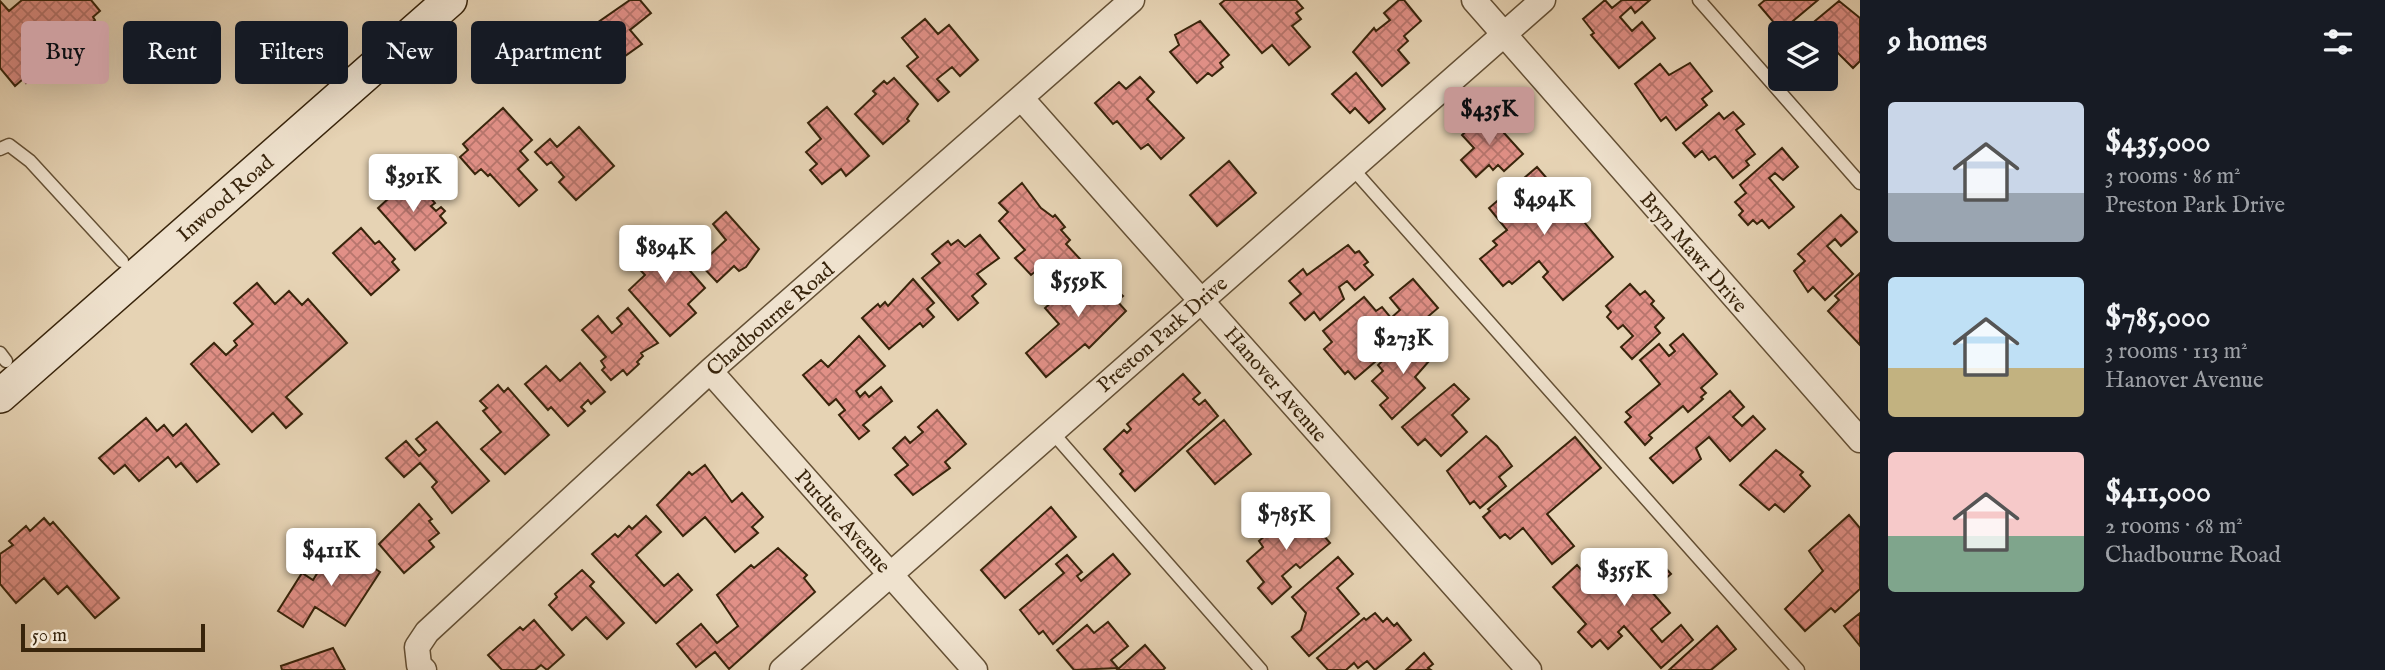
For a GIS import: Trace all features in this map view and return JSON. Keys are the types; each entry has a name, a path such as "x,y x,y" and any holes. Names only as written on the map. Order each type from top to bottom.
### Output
{"main road":[{"name":"Inwood Road","path":"2,360 122,261 420,0"},
{"name":"Inwood Road","path":"0,397 450,0"}],"street":[{"name":"Chadbourne Road","path":"421,659 427,632 710,371 1132,0"},
{"name":"Bryn Mawr Drive","path":"1474,0 1860,440"},
{"name":"Preston Park Drive","path":"782,670 1543,0"},
{"name":"Hanover Avenue","path":"1022,99 1529,670"},
{"name":"Purdue Avenue","path":"710,371 975,670"}],"lane":[{"path":"1699,0 1860,183"},
{"path":"0,149 9,145 30,161 122,261"},
{"path":"1352,168 1798,670"},
{"path":"1052,432 1261,670"}],"building":[{"path":"22,0 91,0 100,11 93,17 94,21 21,21 21,81 15,86 0,68 0,1 9,11"},
{"path":"630,0 640,0 651,13 630,30 642,44 626,55 626,21 600,21"},
{"path":"1225,0 1296,0 1303,8 1296,13 1301,19 1292,26 1310,47 1289,65 1272,45 1262,53 1220,4"},
{"path":"1399,0 1404,0 1421,21 1404,36 1408,41 1398,50 1409,63 1382,86 1353,52 1374,28 1376,31 1390,20 1384,13"},
{"path":"1605,0 1612,8 1622,0 1650,0 1635,13 1631,7 1620,17 1632,31 1642,22 1655,38 1619,68 1591,35 1594,33 1583,19"},
{"path":"1765,0 1818,0 1793,21 1773,21 1759,5"},
{"path":"1839,1 1860,18 1860,61 1853,68 1838,53 1838,21 1815,21"},
{"path":"925,19 938,34 949,25 978,60 960,76 952,67 937,79 949,92 938,101 907,66 918,57 902,38"},
{"path":"1200,21 1229,55 1220,63 1223,67 1212,76 1208,73 1197,83 1170,52 1179,45 1175,35"},
{"path":"1690,63 1712,91 1702,99 1707,105 1676,130 1666,117 1661,121 1635,84 1660,64 1669,75"},
{"path":"1356,73 1385,109 1369,123 1355,108 1350,113 1332,94"},
{"path":"1140,77 1154,92 1147,99 1184,138 1161,159 1148,144 1141,149 1117,121 1113,124 1095,103 1119,82 1126,89"},
{"path":"894,78 918,104 907,119 909,121 883,144 855,114 876,94 873,91 884,81 887,84"},
{"path":"827,107 869,156 846,176 841,169 822,184 810,170 817,164 806,152 821,139 808,123"},
{"path":"503,108 532,140 520,151 528,160 518,169 537,190 519,206 490,174 488,176 481,169 475,174 460,157 468,150 463,144"},
{"path":"1733,112 1744,124 1736,130 1755,154 1746,161 1749,165 1733,178 1715,156 1709,160 1702,151 1695,157 1683,143 1719,113 1724,119"},
{"path":"1486,113 1523,154 1504,171 1498,165 1493,170 1489,165 1476,177 1461,160 1474,148 1462,135"},
{"path":"579,127 614,166 576,200 559,182 564,177 551,162 547,165 535,152 550,139 557,147"},
{"path":"1782,148 1798,167 1783,180 1775,173 1769,178 1794,207 1769,228 1762,220 1757,224 1753,220 1748,225 1739,215 1743,211 1735,202 1746,193 1740,185"},
{"path":"1229,161 1256,193 1217,226 1190,195"},
{"path":"1537,167 1556,189 1552,193 1554,196 1559,193 1564,200 1568,196 1583,213 1579,216 1613,257 1563,300 1543,277 1548,272 1539,261 1512,284 1509,281 1503,286 1480,259 1497,245 1493,241 1507,230 1489,208"},
{"path":"412,177 435,203 431,206 436,211 441,207 445,211 440,216 446,223 415,250 378,208"},
{"path":"1022,183 1041,208 1053,217 1055,215 1065,227 1061,230 1070,240 1066,244 1080,259 1051,285 1037,270 1031,275 1015,258 1025,250 999,221 1008,212 999,203"},
{"path":"726,212 759,249 746,267 739,271 734,266 717,282 700,264 726,240 713,224"},
{"path":"1841,215 1857,232 1841,246 1835,239 1827,246 1853,274 1825,300 1813,287 1808,292 1794,271 1805,261 1798,254"},
{"path":"361,228 375,244 379,241 395,259 392,262 399,270 371,295 333,253"},
{"path":"657,233 705,288 688,304 696,313 670,336 629,290 645,275 629,258"},
{"path":"980,235 999,258 977,274 986,284 972,296 978,303 958,320 922,278 940,263 932,254 948,241 951,245 958,240 965,247"},
{"path":"1348,245 1355,253 1359,251 1368,262 1364,265 1373,275 1355,290 1347,281 1339,287 1344,299 1320,320 1314,312 1305,320 1290,303 1301,294 1289,281 1303,269 1307,275"},
{"path":"1095,264 1118,288 1116,290 1123,296 1117,301 1126,311 1089,348 1085,344 1046,377 1026,353 1059,324 1045,308"},
{"path":"1860,273 1860,345 1828,311 1839,300 1835,296"},
{"path":"913,279 934,303 927,309 934,317 923,327 920,323 889,349 862,318 878,304 880,307 885,302 888,306"},
{"path":"1413,279 1438,308 1355,379 1348,371 1345,374 1324,349 1332,342 1323,331 1364,297 1376,311 1382,307 1391,318 1400,310 1390,298"},
{"path":"257,283 275,304 289,291 302,305 308,299 347,343 286,397 302,414 286,428 273,413 252,432 191,364 214,343 226,355 237,345 234,341 253,324 234,303"},
{"path":"1630,284 1640,295 1645,291 1654,301 1651,304 1664,318 1655,327 1660,333 1632,359 1621,347 1633,336 1623,325 1618,329 1607,317 1611,312 1606,306"},
{"path":"628,308 658,343 641,353 643,356 637,362 639,364 627,375 623,370 611,380 602,370 605,367 601,361 606,357 582,330 598,316 612,333 622,324 617,318"},
{"path":"1423,334 1437,352 1415,377 1425,388 1392,419 1380,405 1388,398 1372,381 1383,371 1378,365 1392,352 1397,358"},
{"path":"1683,334 1717,374 1701,388 1706,393 1701,397 1703,399 1688,412 1683,406 1649,435 1652,438 1645,445 1625,422 1631,417 1626,412 1660,384 1640,360 1659,344 1669,356 1675,351 1670,345"},
{"path":"859,336 885,366 856,391 860,397 865,392 869,397 881,387 892,401 863,425 869,431 859,439 839,415 845,410 836,399 829,405 803,375 821,360 828,367"},
{"path":"580,363 605,392 591,404 588,400 581,407 585,411 568,426 551,407 548,410 525,384 546,366 560,381"},
{"path":"1183,374 1200,393 1193,399 1199,405 1205,400 1218,416 1135,491 1120,474 1123,471 1104,449 1124,430 1127,433 1131,429 1127,424"},
{"path":"1454,384 1469,399 1452,415 1467,432 1441,456 1425,439 1418,445 1402,427"},
{"path":"498,385 504,392 508,388 549,435 505,474 481,449 501,432 483,411 487,408 480,401"},
{"path":"1730,391 1744,407 1733,417 1742,426 1753,416 1765,429 1730,461 1709,437 1696,448 1701,459 1673,483 1650,458"},
{"path":"937,410 966,444 945,462 950,468 913,495 895,475 908,465 893,448 905,437 910,443 923,432 918,427"},
{"path":"146,418 157,431 164,425 173,436 186,424 219,464 197,482 181,463 176,467 168,457 139,481 125,465 114,474 99,458"},
{"path":"1224,420 1251,454 1215,484 1187,451"},
{"path":"437,422 489,481 452,513 432,487 437,482 420,463 404,477 386,458 406,441 419,456 426,450 416,439"},
{"path":"1486,436 1512,466 1499,477 1506,486 1480,508 1474,501 1470,504 1447,471"},
{"path":"1575,437 1601,468 1547,514 1574,546 1552,564 1523,528 1510,539 1505,534 1500,538 1483,517 1490,511 1488,509"},
{"path":"1776,450 1803,472 1800,475 1810,486 1784,512 1775,504 1769,510 1740,485"},
{"path":"705,465 732,502 742,493 763,517 752,527 758,533 735,552 705,517 683,536 657,505 689,472 692,475"},
{"path":"419,504 432,519 429,521 439,533 429,541 434,547 404,573 379,544"},
{"path":"1051,507 1076,537 1005,598 981,570"},
{"path":"1299,507 1330,543 1300,568 1296,564 1282,576 1291,587 1272,604 1258,588 1264,582 1247,561 1263,547 1259,541"},
{"path":"1849,515 1860,528 1860,589 1835,612 1831,608 1805,631 1785,609 1823,571 1809,551"},
{"path":"646,516 661,532 636,555 664,586 678,574 692,590 656,623 592,554 615,534 618,537 629,526 632,529"},
{"path":"44,518 50,525 53,522 119,598 95,618 67,586 58,594 44,578 16,603 0,584 0,554 13,545 9,541 26,526 30,531"},
{"path":"333,541 380,572 345,626 315,607 303,627 278,611 302,573 313,580 318,572 314,570"},
{"path":"778,548 807,575 804,578 815,592 729,669 715,652 696,667 677,644 701,624 717,643 738,626 717,595 751,565 754,568"},
{"path":"1651,552 1671,574 1651,591 1670,613 1651,629 1662,642 1681,625 1693,640 1661,668 1624,626 1618,632 1622,636 1608,649 1600,640 1592,647 1578,632 1586,624 1553,587 1577,565 1599,590 1629,563 1634,568"},
{"path":"1113,554 1130,574 1053,644 1043,631 1039,634 1020,610 1064,573 1056,564 1067,555 1082,572 1077,576 1081,581"},
{"path":"1338,557 1353,574 1337,588 1359,614 1309,656 1292,637 1301,630 1306,613 1292,597"},
{"path":"582,570 594,582 590,586 624,623 607,639 586,617 572,630 549,605 557,597 555,594"},
{"path":"1375,613 1383,622 1387,618 1394,626 1397,623 1411,640 1375,670 1367,661 1358,668 1354,663 1346,670 1328,670 1317,658 1364,618 1366,620"},
{"path":"1860,613 1860,646 1844,626"},
{"path":"534,620 564,655 547,670 541,665 535,670 502,670 488,655 520,627 523,630"},
{"path":"1108,622 1128,646 1111,660 1118,668 1074,670 1057,650 1087,625 1094,633"},
{"path":"1717,626 1736,649 1711,670 1669,670"},
{"path":"1145,645 1165,668 1163,670 1117,670"},
{"path":"333,648 345,670 282,670 281,666"},
{"path":"1424,653 1433,664 1428,668 1431,670 1406,670"}]}
